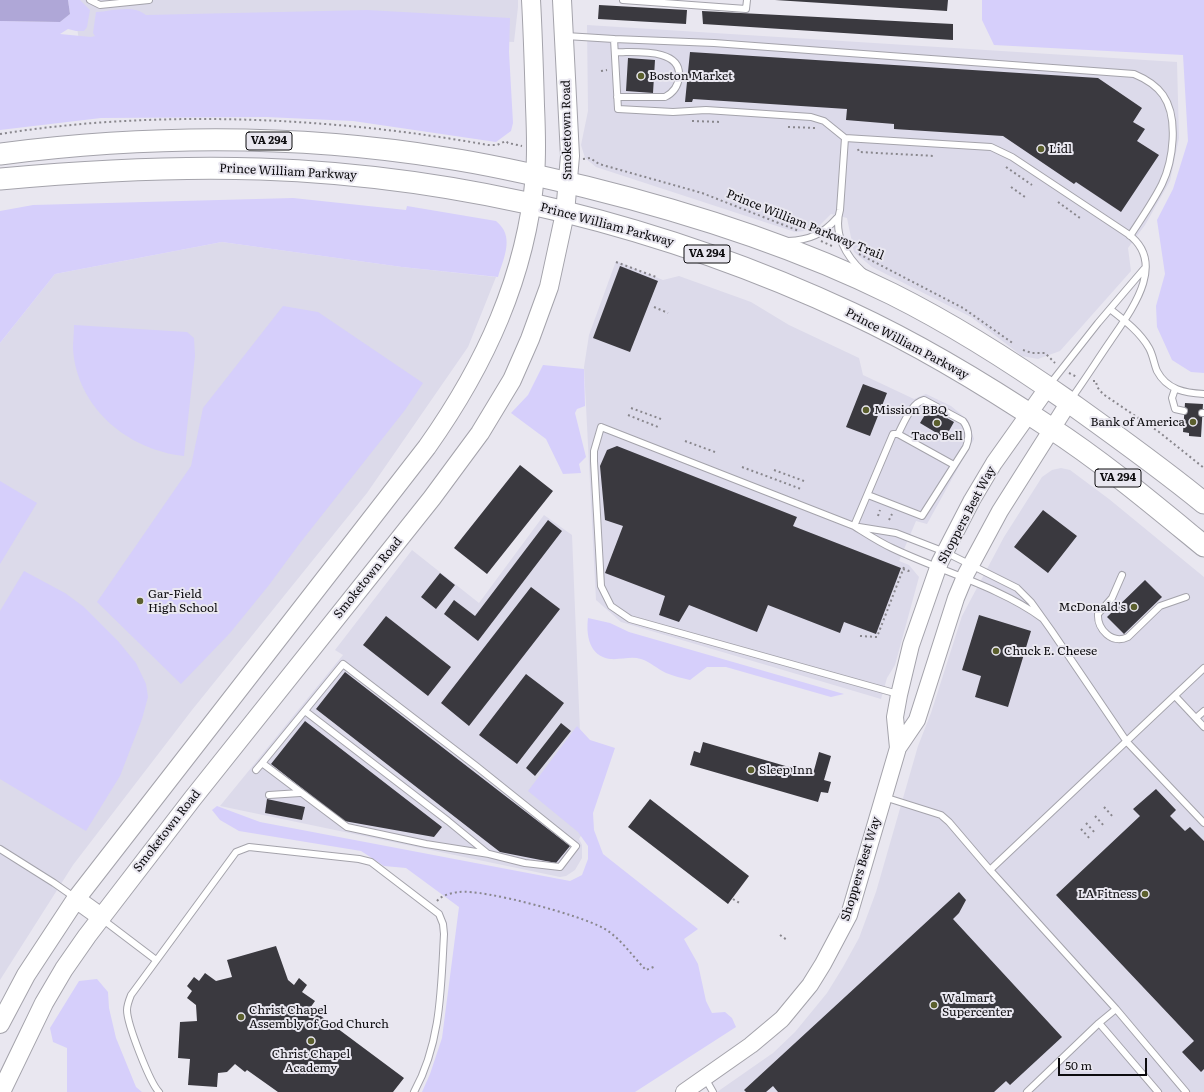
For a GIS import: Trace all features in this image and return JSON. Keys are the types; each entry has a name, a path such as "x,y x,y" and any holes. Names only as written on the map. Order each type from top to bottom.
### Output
{"highway":[{"name":"VA 294","path":"0,154 113,142 235,139 307,143 381,149 447,158 535,175 628,196 769,242 823,263 884,290 968,335 1048,387 1122,439 1204,503"},
{"name":"Prince William Parkway","path":"0,179 143,168 261,169 377,178 446,188 531,204 660,238 718,258 808,294 853,314 965,375 1052,429 1153,504 1204,546"}],"main road":[{"path":"0,1024 26,975 76,899 341,558 451,413 485,354 515,275 531,204 535,175 536,149 531,0"},
{"name":"Smoketown Road","path":"1,1092 44,1003 64,969 100,917 192,798 432,498 480,433 512,380 540,313 551,280 565,213 569,183 570,156 562,0"},
{"path":"76,899 100,917"}],"street":[{"name":"Shoppers Best Way","path":"898,748 895,717 899,695 912,645 938,568 972,500 994,463 1048,387"},
{"name":"Shoppers Best Way","path":"684,1092 751,1045 782,1019 810,985 824,964 849,915 898,748 917,720 964,579 1000,511 1069,402"}],"lane":[{"path":"90,0 100,5 149,0"},
{"path":"623,0 746,9 747,0"},
{"path":"565,36 722,44 1134,74 1154,85 1164,96 1172,124 1172,140 1161,185 1130,236"},
{"path":"614,39 618,109 673,112 706,110 814,117 824,121 845,138 998,149 1130,236 1142,249 1146,260 1139,298 1069,402"},
{"path":"615,52 663,55 673,61 679,73 677,85 666,97 617,97"},
{"path":"845,138 838,218 842,245 845,252 856,265 884,290"},
{"path":"769,242 791,241 812,237 823,232 838,218"},
{"path":"1048,387 1064,364 1145,268"},
{"path":"1110,309 1125,320 1149,348 1157,371 1163,379 1175,389 1188,393 1204,394"},
{"path":"1175,389 1172,398 1175,409 1184,412"},
{"path":"868,495 922,516 969,440 966,426 962,421 929,401 924,400 916,404 898,434"},
{"path":"899,695 630,619 611,606 605,597 600,578 594,451 601,427 854,526 890,548 964,579 1022,606 1042,618"},
{"path":"854,526 893,434 898,434 954,465"},
{"path":"854,526 896,533 945,552 1017,588 1031,602 1127,742 1204,823"},
{"path":"1122,575 1112,598 1098,614 1099,626 1104,632 1117,639 1122,640 1128,637 1160,606 1186,597"},
{"path":"256,770 343,664 470,761 576,846 560,868 525,863 488,854 426,844 347,827 262,763"},
{"path":"990,870 1204,668"},
{"path":"1175,696 1204,728"},
{"path":"305,711 448,821 488,854"},
{"path":"1196,718 1204,711"},
{"path":"269,795 300,793"},
{"path":"884,797 941,816 957,831 990,870 1116,1009 1186,1092"},
{"path":"159,1092 152,1083 127,1011 131,995 236,852 242,848 249,847 360,859 371,862 439,914 443,924 441,994 431,1054 423,1076 414,1092"},
{"path":"0,849 54,883 76,899"},
{"path":"100,917 156,960"},
{"path":"1027,1092 1099,1023 1116,1009"},
{"path":"1099,1023 1158,1092"},
{"path":"705,1078 713,1092"}],"path":[{"path":"691,121 722,122"},
{"path":"788,127 817,128"},
{"path":"858,149 859,152 935,156"},
{"name":"Prince William Parkway Trail","path":"588,160 590,158 599,164 702,193 795,228 857,257 859,254 973,313 1023,350 1038,354 1045,354 1046,356"},
{"path":"1006,167 1032,185"},
{"path":"1011,187 1025,197"},
{"path":"1058,202 1080,218"},
{"path":"616,262 656,277"},
{"path":"654,307 668,313"},
{"path":"1094,381 1096,381 1097,387 1103,394 1158,432 1204,468"},
{"path":"631,408 661,419"},
{"path":"628,415 658,427"},
{"path":"685,441 714,452"},
{"path":"742,467 801,489"},
{"path":"774,470 804,481"},
{"path":"755,477 757,472"},
{"path":"860,636 877,637 904,568 908,571 910,570"},
{"path":"1104,807 1114,818"},
{"path":"1095,816 1105,826"},
{"path":"1086,823 1096,834"},
{"path":"1081,829 1091,840"},
{"path":"431,908 439,899 450,893 467,892 483,894 551,910 604,928 615,937 646,970 656,966"},
{"path":"733,899 740,904"},
{"path":"780,935 787,940"}],"shaded area":[{"path":"0,0 68,0 70,14 60,22 0,21"},
{"path":"68,0 80,0 90,10 87,27 84,31 68,29 60,34 91,37 95,36 93,33 96,12 122,9 135,10 146,15 367,10 510,18 509,52 513,123 511,131 496,142 353,121 266,117 101,118 0,130 0,21 60,22 70,14"},
{"path":"72,0 518,0 518,7 514,42 287,33 84,68"},
{"path":"982,0 1204,0 1204,373 1191,372 1172,360 1157,327 1156,306 1165,274 1157,220 1173,189 1188,141 1183,55 994,45 982,20"},
{"path":"587,25 1177,62 1179,138 1170,181 1145,225 1128,248 1131,271 1060,351 1038,359 1022,356 971,317 872,267 854,252 847,218 831,214 815,230 795,232 596,167 585,158 581,145 588,111"},
{"path":"293,198 406,210 407,206 496,221 502,227 507,240 505,254 498,277 402,267 222,242 55,274 0,343 0,211 33,205"},
{"name":"Gar-Field High School","path":"222,242 402,267 496,277 468,347 367,493 192,710 73,865 0,980 0,343 55,274"},
{"path":"616,261 663,280 679,276 751,302 789,325 859,358 863,375 914,399 926,394 951,406 968,420 974,439 927,524 916,521 899,561 909,565 919,577 895,665 887,678 881,699 621,622 596,600 584,367 589,335"},
{"path":"283,306 318,312 423,383 405,410 300,543 269,585 230,633 181,684 97,602 191,466 203,408"},
{"path":"74,325 187,332 194,338 195,356 184,456 163,452 144,445 125,435 109,422 95,407 84,390 77,370 73,349"},
{"path":"543,365 584,369 585,406 577,409 575,413 586,457 579,464 581,473 563,474 546,439 511,413 528,395"},
{"path":"1061,468 1070,470 1109,499 1204,577 1204,1092 717,1092 773,1053 795,1032 827,993 859,938 876,892 918,746 931,713 962,616 1004,537 1042,477 1052,470"},
{"path":"0,481 37,503 0,564"},
{"path":"544,515 572,535 584,831 579,839 582,845 582,858 575,870 566,876 560,877 220,806 343,655 335,650 412,550 479,603"},
{"path":"24,571 65,593 84,607 118,641 136,663 146,684 148,697 142,719 120,776 86,831 0,779 0,611"},
{"path":"588,618 610,623 629,632 844,694 831,697 726,667 707,667 690,680 666,673 641,659 610,659 603,657 597,654 590,644"},
{"path":"577,726 590,740 615,748 593,813 594,830 603,854 698,929 684,939 698,964 706,1001 712,1013 725,1012 732,1018 736,1027 635,1092 422,1092 430,1074 442,1038 459,907 406,868 384,866 361,851 239,831 220,820 212,810 217,806 260,822 570,881 582,875 588,859 588,846 578,832 528,791"},
{"path":"97,979 108,992 109,1008 116,1038 136,1087 142,1092 67,1092 67,1048 53,1042 50,1028 79,981"}],"building":[{"path":"775,0 948,0 947,11"},
{"path":"599,5 687,10 686,24 598,19"},
{"path":"702,11 953,24 953,40 703,24"},
{"path":"690,52 1098,78 1142,108 1133,122 1145,129 1137,141 1159,155 1121,212 1076,182 1074,184 1003,136 894,129 894,124 846,120 847,109 693,99 692,102 685,102"},
{"name":"Boston Market","path":"628,58 655,60 653,93 626,91"},
{"path":"620,266 658,281 630,352 593,338"},
{"name":"Mission BBQ","path":"863,384 887,393 870,436 846,427"},
{"name":"Bank of America","path":"1185,403 1203,404 1201,437 1189,436 1189,433 1183,432"},
{"name":"Taco Bell","path":"929,408 954,422 945,438 920,423"},
{"path":"617,446 797,517 793,526 901,568 876,634 844,622 840,633 768,605 757,632 689,605 679,622 659,615 665,596 605,573 623,526 605,520 600,466 607,450"},
{"path":"520,465 553,491 487,574 454,548"},
{"path":"1043,510 1077,536 1048,573 1014,547"},
{"path":"548,520 562,531 478,641 444,614 454,600 475,616"},
{"path":"440,573 455,585 436,609 421,597"},
{"name":"McDonald's","path":"1145,580 1162,597 1124,634 1107,617"},
{"path":"531,587 560,609 469,726 441,703"},
{"name":"Chuck E. Cheese","path":"979,615 1031,631 1008,707 975,697 981,676 962,670"},
{"path":"386,616 451,667 428,696 363,645"},
{"path":"345,672 570,846 556,863 500,852 316,709"},
{"path":"526,674 564,703 517,764 479,735"},
{"path":"305,721 442,827 434,837 344,821 271,764"},
{"path":"561,723 571,731 535,776 526,768"},
{"name":"Sleep Inn","path":"703,742 813,774 819,752 831,756 824,780 831,782 828,793 821,792 818,802 690,765 694,751 700,753"},
{"path":"1156,789 1176,810 1170,816 1185,831 1190,827 1204,841 1204,1069 1201,1072 1182,1052 1194,1041 1056,895 1140,816 1133,809"},
{"path":"267,799 305,807 302,820 265,813"},
{"path":"650,799 749,876 728,904 628,827"},
{"name":"Walmart Supercenter","path":"959,892 966,900 959,913 953,919 1062,1037 1010,1085 1006,1081 994,1092 778,1092 773,1086 766,1092 746,1092 744,1090"},
{"path":"276,946 288,980 294,985 299,978 307,985 302,992 315,1001 310,1008 404,1078 393,1092 278,1092 247,1070 245,1072 235,1064 227,1072 218,1073 217,1087 188,1085 190,1059 178,1058 180,1022 197,1021 196,1005 187,998 192,991 187,986 194,977 199,981 205,973 216,981 232,977 227,960"}],"place":[{"name":"Boston Market","path":"641,76"},
{"name":"Lidl","path":"1041,149"},
{"name":"Mission BBQ","path":"866,410"},
{"name":"Bank of America","path":"1193,422"},
{"name":"Taco Bell","path":"937,423"},
{"name":"Gar-Field High School","path":"140,601"},
{"name":"McDonald's","path":"1134,607"},
{"name":"Chuck E. Cheese","path":"996,651"},
{"name":"Sleep Inn","path":"751,770"},
{"name":"LA Fitness","path":"1145,894"},
{"name":"Walmart Supercenter","path":"934,1005"},
{"name":"Christ Chapel Assembly of God Church","path":"241,1017"},
{"name":"Christ Chapel Academy","path":"311,1041"}]}
